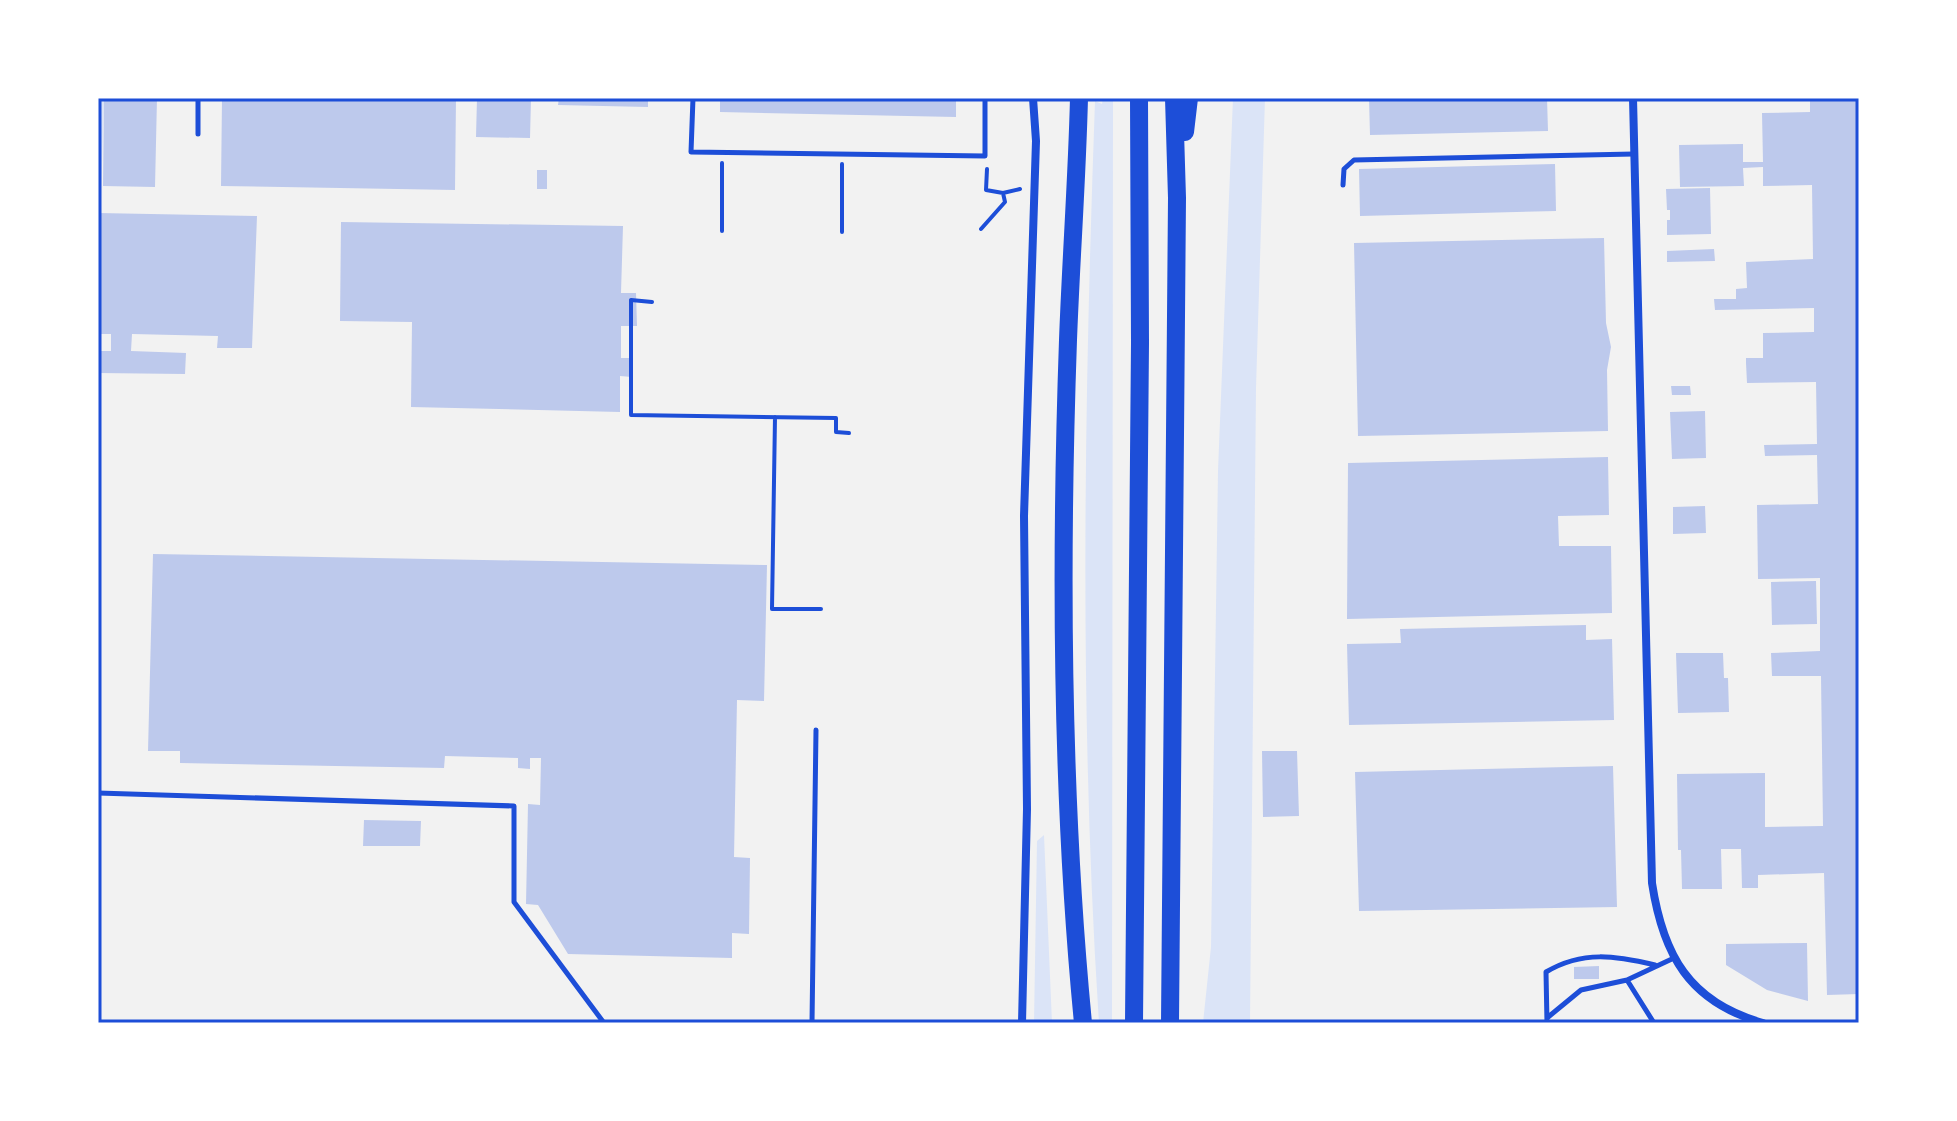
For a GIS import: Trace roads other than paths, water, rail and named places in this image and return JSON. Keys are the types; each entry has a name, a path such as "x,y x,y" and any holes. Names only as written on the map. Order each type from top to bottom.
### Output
{"highway":[{"path":"1079,98 1068,339 1064,556 1069,862 1083,1023"},
{"path":"1134,1023 1139,98"},
{"path":"1170,1023 1177,198 1174,98"},
{"path":"1177,198 1189,98"}],"street":[{"path":"1022,1023 1027,809 1024,516 1036,141 1033,98"},
{"path":"1633,98 1650,854 1656,909 1663,936 1687,977 1713,1002 1763,1023"}],"lane":[{"path":"198,98 198,134"},
{"path":"693,98 691,152 985,156 985,98"},
{"path":"1343,185 1344,169 1354,160 1634,154"},
{"path":"812,1023 816,730"},
{"path":"98,793 514,806 514,902 604,1023"},
{"path":"1547,1021 1546,972 1563,962 1616,956 1655,965"},
{"path":"1547,1021 1581,990 1627,980 1674,958"},
{"path":"1627,980 1654,1023"}]}
